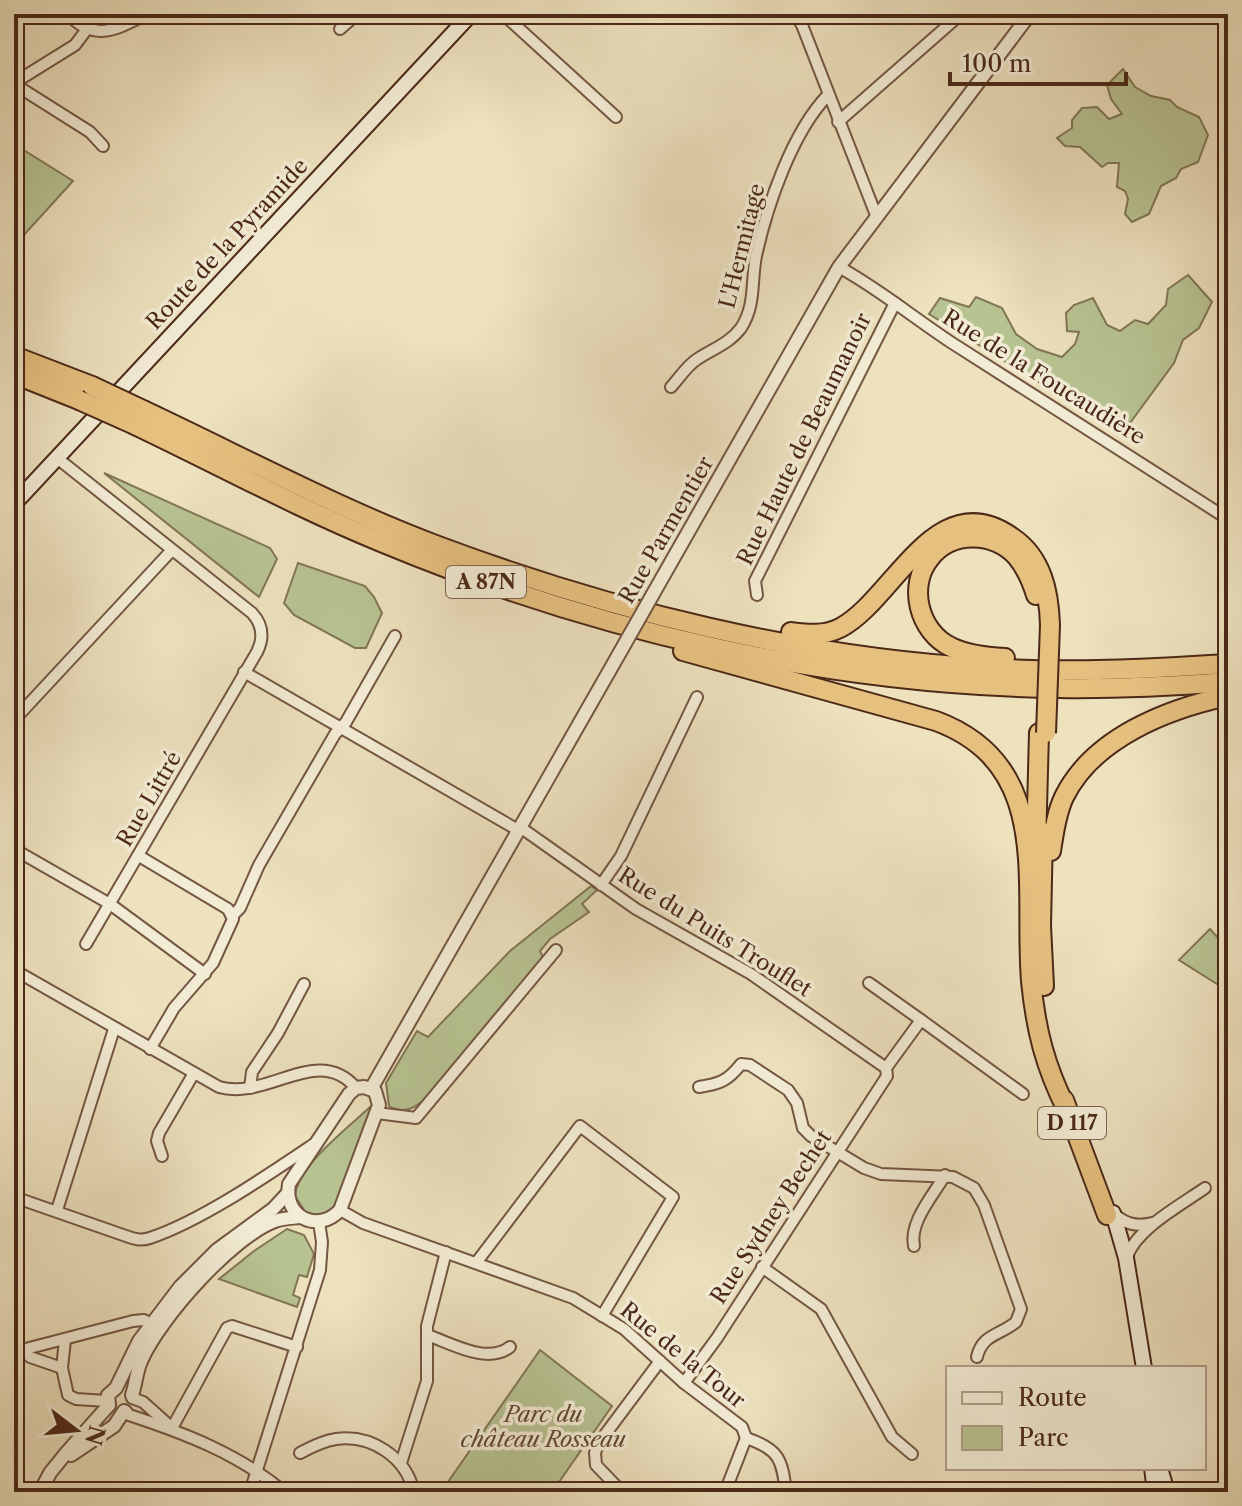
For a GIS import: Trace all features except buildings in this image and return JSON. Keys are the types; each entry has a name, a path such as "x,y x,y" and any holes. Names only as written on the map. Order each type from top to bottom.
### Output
{"highway":[{"name":"A 87N","path":"14,356 140,418 438,546 597,598 713,628 819,648 984,668 1136,669 1228,664"},
{"name":"A 87N","path":"14,374 85,393"},
{"name":"A 87N","path":"140,418 380,542 519,593 672,638 800,664 902,678 1058,688 1228,682"},
{"path":"484,562 708,617 822,634 836,630 856,616 920,547 935,536 959,526 980,525 1010,535 1035,559 1046,589 1035,943 1046,1028"},
{"path":"1046,625 1027,572 1001,544 980,538 961,539 937,550 924,566 918,585 921,612 938,638 958,650 1024,659 1228,664"},
{"path":"519,593 585,622 936,721 982,748 1006,775 1023,815 1029,860 1029,952 1035,1014 1049,1073 1067,1110"},
{"path":"1041,926 1057,819 1062,802 1078,775 1117,741 1149,722 1193,704 1228,696"},
{"path":"1042,733 1041,926 1046,1028"},
{"name":"D 117","path":"1046,1028 1067,1110 1110,1214"},
{"name":"D 117","path":"1046,1028 1110,1214"}],"main road":[{"name":"Route de la Pyramide","path":"14,504 471,14"},
{"name":"D 117","path":"1110,1214 1126,1258 1144,1366"},
{"name":"D 117","path":"1110,1214 1137,1366"},
{"path":"1152,1470 1155,1492"},
{"path":"1161,1470 1167,1492"}],"street":[{"path":"68,14 87,29 116,29 134,17 147,14"},
{"path":"340,29 357,14"},
{"path":"503,14 616,117"},
{"path":"795,14 876,215"},
{"path":"838,122 961,14"},
{"name":"Rue Parmentier","path":"371,1089 839,267 1030,14"},
{"path":"87,29 75,45 14,84 90,132 103,146"},
{"name":"L'Hermitage","path":"671,387 694,361 723,346 741,328 753,301 756,259 771,200 804,129 828,95"},
{"name":"Rue de la Foucaudière","path":"839,267 1228,519"},
{"name":"Rue Haute de Beaumanoir","path":"757,595 755,581 895,303"},
{"name":"Rue Littré","path":"57,458 252,613 259,621 262,632 261,644 86,944"},
{"path":"14,720 171,551"},
{"path":"233,915 240,908 259,865 395,636"},
{"name":"Rue du Puits Trouflet","path":"244,672 519,828 684,938 751,974 887,1070"},
{"path":"601,885 621,856 697,697"},
{"path":"14,849 110,904 205,974"},
{"path":"139,856 228,909 233,915 233,923 205,974 174,1008 150,1049"},
{"path":"377,1113 416,1118 556,950"},
{"path":"14,970 225,1089 250,1088 325,1068 341,1074 356,1088 371,1089 379,1098 377,1113 340,1210 331,1219 319,1222 300,1217 281,1219 234,1249 201,1279 147,1350 139,1367 131,1406 114,1426 50,1473"},
{"path":"869,983 1023,1094"},
{"path":"250,1088 252,1072 278,1033 304,984"},
{"name":"Rue Sydney Bechet","path":"684,1383 921,1020"},
{"path":"57,1210 114,1029"},
{"path":"699,1087 718,1084 732,1077 741,1064 750,1065 788,1090 797,1103 803,1128 811,1136 872,1172 945,1175 969,1184 982,1199 1020,1305 1016,1322 986,1338 977,1357"},
{"path":"162,1156 157,1141 159,1133 194,1073"},
{"path":"40,1492 50,1473 108,1403 109,1393 116,1388 134,1349 151,1324 208,1258 273,1209 287,1194 292,1179 315,1143 356,1088"},
{"path":"476,1263 580,1126 673,1197 602,1316"},
{"path":"14,1197 138,1240 149,1238 206,1211 315,1143"},
{"path":"914,1246 916,1223 945,1175"},
{"path":"1126,1258 1139,1236 1205,1188"},
{"path":"287,1194 290,1206 300,1217"},
{"name":"Rue de la Tour","path":"340,1210 363,1223 562,1293 624,1329 684,1383 742,1427 746,1438 763,1444 776,1454 783,1468 786,1492"},
{"path":"1110,1214 1140,1226 1158,1221"},
{"path":"250,1492 320,1270 322,1242 319,1222"},
{"path":"401,1463 427,1381 429,1317 446,1252"},
{"path":"762,1267 821,1309 892,1437 912,1454"},
{"path":"19,1352 133,1321 144,1320 151,1324"},
{"path":"172,1428 227,1328 234,1327 297,1347"},
{"path":"427,1335 491,1355 510,1347"},
{"path":"65,1340 62,1368 68,1395 108,1403 116,1412 125,1411 129,1415 172,1428 222,1451 284,1492"},
{"path":"19,1352 62,1368"},
{"path":"622,1492 596,1465 597,1447 660,1361"},
{"path":"116,1388 126,1389 172,1428"},
{"path":"300,1453 325,1442 348,1438 375,1446 401,1463 414,1492"},
{"path":"725,1492 746,1438"}],"green space":[{"path":"1123,69 1135,87 1151,96 1170,100 1177,107 1199,117 1208,135 1198,162 1181,169 1176,178 1161,186 1149,214 1132,222 1125,214 1128,199 1125,191 1117,187 1119,163 1108,163 1102,167 1080,147 1065,146 1057,138 1072,128 1072,120 1082,108 1097,107 1109,119 1122,114 1111,99 1107,85"},
{"path":"14,144 73,181 14,246"},
{"path":"1188,275 1212,302 1199,328 1183,340 1174,363 1122,434 929,314 940,298 969,307 976,297 1002,308 1016,334 1037,349 1062,357 1075,344 1079,332 1067,331 1066,313 1074,305 1093,298 1107,325 1120,331 1135,320 1148,324 1166,305 1168,289"},
{"path":"104,473 270,548 277,559 259,597"},
{"path":"298,563 365,586 374,597 382,613 366,648 355,648 294,615 284,603"},
{"path":"591,886 597,890 582,904 589,912 550,939 540,951 543,957 425,1099 408,1109 389,1106 386,1083 417,1031 428,1037 510,951"},
{"path":"1210,929 1228,949 1228,991 1179,960"},
{"path":"370,1107 335,1206 322,1214 306,1213 295,1196 305,1172 325,1148"},
{"path":"287,1229 304,1235 314,1254 307,1277 299,1275 293,1295 300,1298 297,1307 219,1279 254,1251"},
{"name":"Parc du château Rosseau","path":"540,1350 612,1406 552,1492 441,1492"}]}
